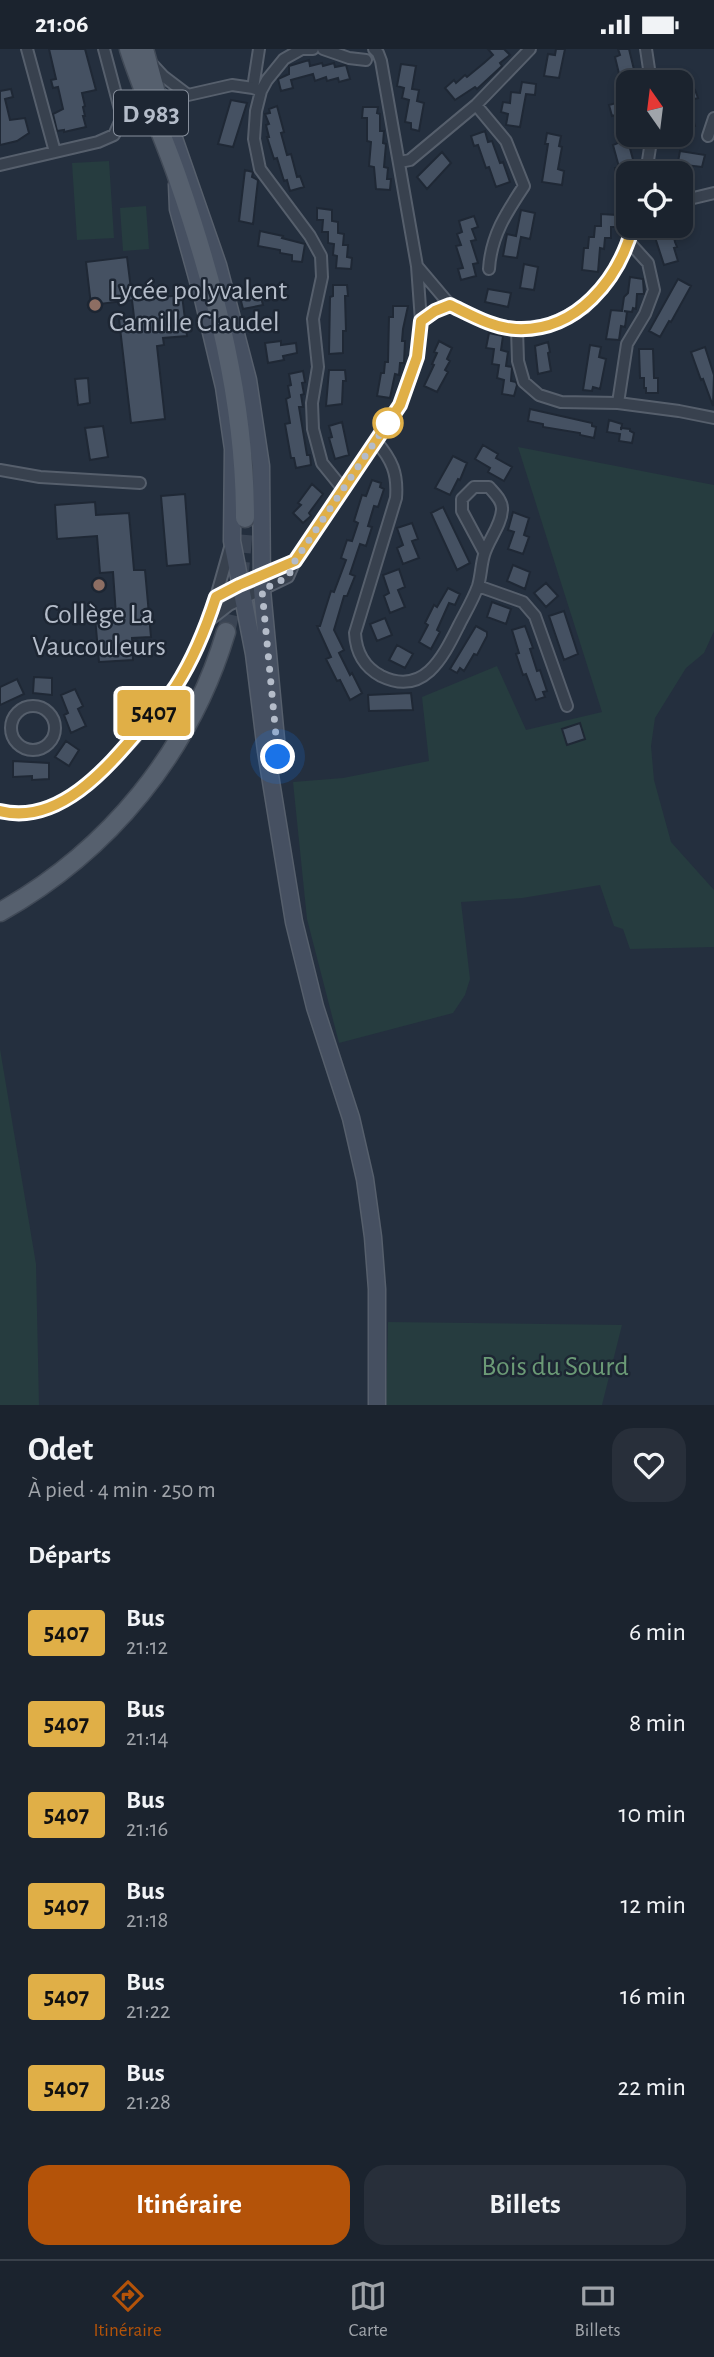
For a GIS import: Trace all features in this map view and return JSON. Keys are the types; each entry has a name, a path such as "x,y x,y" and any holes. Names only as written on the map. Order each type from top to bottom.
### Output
{"main road":[{"name":"D 983","path":"129,49 177,176 212,290 235,387 244,463 245,519"},
{"path":"146,54 177,176 178,209 203,299 228,412 233,449 232,541 254,654 294,922 304,968 351,1118 365,1179 377,1289 377,1405"},
{"path":"146,54 218,265 248,380 261,466 263,583 278,757 278,819"},
{"path":"0,912 68,867 135,802 167,760 189,722 226,632"}],"street":[{"path":"27,49 55,152"},
{"path":"0,165 99,142 114,135 122,117 104,49"},
{"path":"259,49 254,139 260,169 310,236 321,256 322,277 313,320 318,367 312,403 313,429 322,463 343,489"},
{"path":"257,90 284,59 302,50 313,49"},
{"path":"323,49 349,58 366,59 373,68 382,71"},
{"path":"216,597 288,577 295,561 400,405 417,357 421,321 417,266 400,162 379,53 374,49 369,51 366,59"},
{"path":"400,162 410,160 476,105 530,49"},
{"path":"646,49 650,70"},
{"path":"146,54 163,76 188,95 232,85 257,90"},
{"path":"476,105 506,141 524,185 499,223 490,252 489,269"},
{"path":"708,136 714,118"},
{"path":"693,198 714,193"},
{"path":"417,266 450,305 491,324 517,329 548,325 584,308 608,282 630,238"},
{"path":"618,403 626,344 645,314 654,290 648,263 629,242"},
{"path":"421,321 450,305"},
{"path":"517,329 518,361 524,382 538,395 561,402 618,403 714,418"},
{"path":"376,441 388,455 398,480 396,498 355,633 361,659 375,673 391,681 408,682 426,675 445,653 478,586 484,552 502,510 499,499 489,487 474,487 463,499 462,511 484,552"},
{"path":"0,470 36,477 140,483"},
{"path":"0,811 23,813 48,808 68,798 112,762 175,686 208,623 232,541"},
{"path":"478,586 523,601 534,616 567,706"},
{"path":"208,623 240,591"},
{"path":"208,623 223,613 232,612 247,620"},
{"path":"0,732 13,736 21,746 28,749 41,748 52,739 55,726 53,719 43,708 21,709 12,721 13,736"}],"green space":[{"path":"109,161 114,238 77,240 72,163"},
{"path":"146,206 149,249 123,251 120,208"},
{"path":"518,447 714,485 714,631 704,653 686,668 655,718 651,746 654,780 671,842 714,890 714,947 630,949 623,929 614,926 600,885 522,898 461,902 470,979 465,995 453,1013 339,1043 307,919 293,782 343,778 429,761 422,697 497,666 526,730 602,712"},
{"path":"0,1049 36,1264 39,1405 0,1405"},
{"name":"Bois du Sourd","path":"388,1322 622,1325 602,1405 386,1405"}],"building":[{"path":"49,49 85,49 96,90 82,93 86,127 57,131 53,114 63,109 58,87 53,88 51,80 56,79"},
{"path":"488,49 504,49 510,55 477,89 475,87 455,100 445,88 454,80 456,83 465,75 467,77 493,55"},
{"path":"556,49 565,49 559,78 544,76 548,54 555,55"},
{"path":"618,49 629,49 634,70 618,70 615,57 620,55"},
{"path":"309,60 310,66 322,63 323,66 334,63 335,67 346,65 350,79 327,81 326,77 315,81 313,74 291,80 293,88 281,91 278,79 289,74 289,66"},
{"path":"401,64 416,66 412,89 419,90 417,101 424,103 419,131 411,129 411,123 405,122 409,100 402,98 404,88 397,86"},
{"path":"522,82 536,84 535,95 526,94 520,127 506,125 508,114 501,112 503,102 510,103 511,92 520,93"},
{"path":"11,89 13,97 5,99 10,120 25,118 29,133 17,141 0,145 0,91"},
{"path":"693,90 695,90 698,98 693,100"},
{"path":"231,100 247,103 233,147 218,144"},
{"path":"616,103 616,115 612,116 609,105"},
{"path":"277,106 287,155 291,154 297,177 300,176 304,187 290,191 277,158 274,159 267,137 266,125 269,124 265,114"},
{"path":"363,107 378,107 380,131 384,131 383,143 386,144 384,167 388,168 387,179 391,179 390,190 376,189 374,167 369,166 371,142 367,141 367,118 362,118"},
{"path":"485,131 500,163 503,162 510,182 496,187 489,167 486,168 478,145 474,146 471,136"},
{"path":"547,133 561,136 558,169 564,171 562,185 542,182 548,144 545,144"},
{"path":"613,145 630,147 633,161 617,161"},
{"path":"680,151 705,155 702,167 693,166 693,161 678,161"},
{"path":"442,152 451,163 427,189 417,177"},
{"path":"245,170 253,172 252,177 258,180 253,224 239,221"},
{"path":"317,208 332,210 332,221 338,222 338,233 344,234 343,245 348,245 347,257 352,258 351,269 336,268 334,244 328,243 328,232 322,232 323,220 317,220"},
{"path":"521,210 535,213 530,239 521,237 517,258 503,256 507,234 516,236"},
{"path":"601,214 616,215 616,227 611,227 611,238 605,238 604,249 600,248 598,272 582,270 584,248 588,248 589,237 594,237 595,226 601,226"},
{"path":"474,216 478,227 472,229 476,240 471,241 478,263 473,264 476,276 461,280 458,269 463,268 456,246 461,245 457,234 462,232 459,221"},
{"path":"260,231 305,244 302,262 292,261 292,255 280,253 280,250 258,246"},
{"path":"655,238 674,238 678,261 664,265"},
{"path":"127,257 131,289 136,288 138,300 182,295 187,336 163,338 164,345 157,346 165,419 131,423 119,319 134,317 132,300 91,305 86,262"},
{"path":"524,264 538,267 534,290 520,288"},
{"path":"630,277 643,279 644,294 637,294 636,309 633,308 632,312 624,311 627,312 625,327 621,326 619,340 606,339 611,310 622,311"},
{"path":"678,279 691,286 660,337 649,331"},
{"path":"333,285 347,285 346,331 343,331 343,353 329,354 330,297 333,296"},
{"path":"488,289 511,293 508,307 485,302"},
{"path":"260,293 263,305 243,309 240,297"},
{"path":"393,306 408,306 402,341 405,341 404,363 400,363 399,375 395,374 390,398 377,396 381,373 384,373 385,362 388,362 389,317 393,317"},
{"path":"489,333 503,336 501,350 508,352 506,366 512,367 511,381 517,385 514,396 502,394 504,380 497,378 499,365 492,364 494,349 486,348"},
{"path":"281,341 281,345 296,343 297,353 283,356 284,360 268,363 265,343"},
{"path":"439,341 452,348 445,370 448,372 437,392 424,386 434,365 432,364 437,353 434,352"},
{"path":"548,342 551,371 538,374 535,346"},
{"path":"590,345 601,347 599,357 606,359 600,389 593,387 592,391 583,390"},
{"path":"705,347 714,375 713,406 691,352"},
{"path":"639,349 653,349 654,378 658,378 658,393 646,393 644,378 640,378"},
{"path":"329,370 345,370 342,404 326,406"},
{"path":"303,371 303,407 299,407 311,465 296,468 294,458 291,458 285,424 290,423 286,399 290,397 289,374"},
{"path":"88,378 90,403 78,405 75,379"},
{"path":"530,409 592,423 592,426 596,427 594,438 528,421"},
{"path":"609,420 622,424 621,428 630,429 634,433 632,443 619,441 620,434 607,432"},
{"path":"342,422 349,455 335,459 329,438 332,437 329,426"},
{"path":"103,426 108,457 90,460 85,428"},
{"path":"483,445 498,454 496,458 512,467 504,481 488,472 490,468 475,459"},
{"path":"453,456 467,463 450,495 435,488"},
{"path":"372,480 381,483 380,487 384,489 378,507 374,506 368,526 372,527 366,546 360,544 350,574 355,576 347,596 344,596 334,630 344,650 339,653 362,693 350,700 326,659 331,657 317,626 320,626 331,591 334,592 346,560 341,558 347,540 352,541 358,523 354,521 362,495 366,496"},
{"path":"312,484 323,494 309,513 311,516 303,523 293,513 301,505 298,503"},
{"path":"185,494 190,564 167,566 161,496"},
{"path":"95,502 96,515 129,513 134,570 145,570 151,637 132,638 133,660 99,662 95,617 116,615 113,572 100,573 97,536 57,539 55,505"},
{"path":"443,507 470,563 457,570 431,513"},
{"path":"513,512 529,518 524,535 529,537 523,554 508,549 514,532 508,530"},
{"path":"412,523 418,539 412,541 419,558 403,564 397,548 403,545 397,528"},
{"path":"513,565 530,572 525,589 507,581"},
{"path":"399,569 405,587 398,590 405,607 390,613 384,596 389,593 383,575"},
{"path":"546,583 558,596 546,607 534,593"},
{"path":"448,588 460,594 455,605 449,603 437,630 440,632 431,649 419,642 434,605 437,607"},
{"path":"492,602 511,609 506,624 487,617"},
{"path":"564,611 578,654 564,660 549,616"},
{"path":"385,618 392,635 377,641 370,624"},
{"path":"476,626 487,632 487,636 477,655 474,654 464,671 460,668 457,673 450,669"},
{"path":"525,626 537,671 540,670 547,691 543,692 545,697 536,700 526,674 523,675 512,630"},
{"path":"397,645 413,654 405,668 389,660"},
{"path":"34,677 52,678 52,695 33,693"},
{"path":"17,679 24,694 0,705 0,687"},
{"path":"75,689 83,706 78,709 86,726 71,733 64,715 68,713 61,695"},
{"path":"411,693 413,710 369,711 368,695"},
{"path":"580,723 585,739 567,745 562,729"},
{"path":"66,741 79,750 69,766 55,757"},
{"path":"13,761 49,763 49,779 13,777"}],"tunnel":[{"path":"226,632 240,571 245,518"}],"bus line":[{"name":"5407","path":"0,811 23,813 48,808 68,798 112,762 175,686 208,623 216,597 295,561 400,405 417,357 421,321 450,305 491,324 517,329 548,325 584,308 608,282 630,238"}],"place":[{"name":"Lycée polyvalent Camille Claudel","path":"95,305"},
{"name":"Collège La Vaucouleurs","path":"99,585"}],"route":[{"path":"278,757 262,590 288,577 295,561 390,419 388,423"}]}
